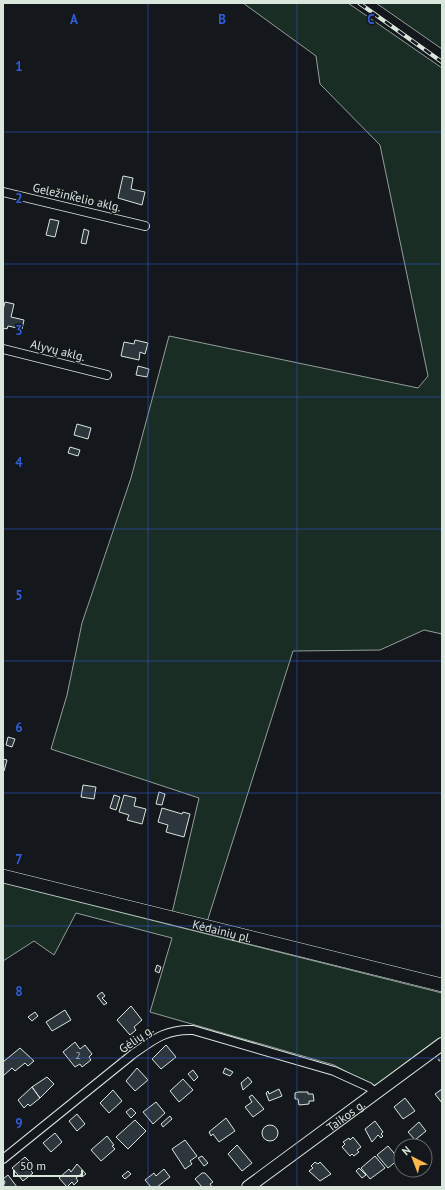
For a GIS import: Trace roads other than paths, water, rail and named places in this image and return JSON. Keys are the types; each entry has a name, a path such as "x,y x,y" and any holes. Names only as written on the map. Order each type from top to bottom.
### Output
{"main road":[{"name":"Kėdainių pl.","path":"3,876 442,986"},
{"name":"Taikos g.","path":"248,1187 442,1044"}],"street":[{"name":"Geležinkelio aklg.","path":"3,192 145,226"},
{"name":"Alyvų aklg.","path":"3,349 107,375"},
{"name":"Gėlių g.","path":"3,1159 133,1054 154,1039 169,1031 193,1030 334,1071 369,1087 376,1093"}],"railway":[{"path":"359,3 442,62"}]}
